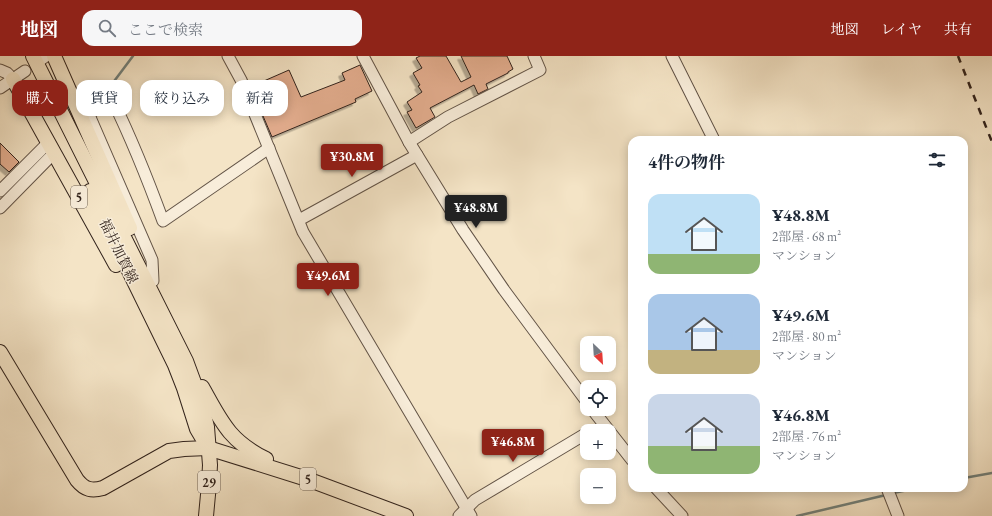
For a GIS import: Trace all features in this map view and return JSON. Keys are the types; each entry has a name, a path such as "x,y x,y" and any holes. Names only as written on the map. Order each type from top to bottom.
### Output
{"main road":[{"name":"福井加賀線","path":"25,56 153,307 186,361 200,399 207,427 208,448"},
{"name":"5","path":"54,56 121,209 147,264 153,281 153,307"},
{"name":"福井加賀線","path":"39,58 153,307 184,388 197,429 208,448"},
{"name":"5","path":"13,79 124,280 132,292 153,307"},
{"path":"0,352 78,480 87,489 94,490 103,488 169,451 184,448 208,448"},
{"path":"186,361 225,426 237,441 251,452 307,479"},
{"name":"5","path":"208,448 307,479 406,516"},
{"name":"29","path":"206,516 210,465 208,448"}],"street":[{"path":"228,56 241,80 303,232 465,513 475,500 580,437"},
{"path":"363,56 417,156 463,230 485,263 580,392"},
{"path":"409,142 448,117 540,70 534,56"},
{"path":"672,56 712,136"},
{"path":"0,70 7,73 13,79"},
{"path":"0,88 24,70"},
{"path":"153,281 152,260 90,114 105,100 112,101 123,122 146,176 163,221 269,148"},
{"path":"0,191 51,148"},
{"path":"0,208 51,148"},
{"path":"299,220 417,156"},
{"path":"597,416 603,424"},
{"path":"616,440 628,455"},
{"path":"660,492 682,516"},
{"path":"889,492 898,516"}],"building":[{"path":"420,56 446,56 461,82 471,77 461,56 507,56 513,69 486,84 488,89 478,94 474,85 430,108 435,117 416,128 407,112 412,110 407,102 422,92 413,73 422,68 416,58"},
{"path":"360,65 372,91 355,99 356,102 272,137 263,116 288,116 288,80 266,80 289,70 301,97 345,80 342,73"},
{"path":"0,143 19,162 9,172 0,164"}],"waterway":[{"path":"115,80 133,56"},
{"path":"968,477 992,473"},
{"path":"893,493 898,492"},
{"path":"797,516 886,495"}],"railway":[{"path":"958,56 992,142"}]}
